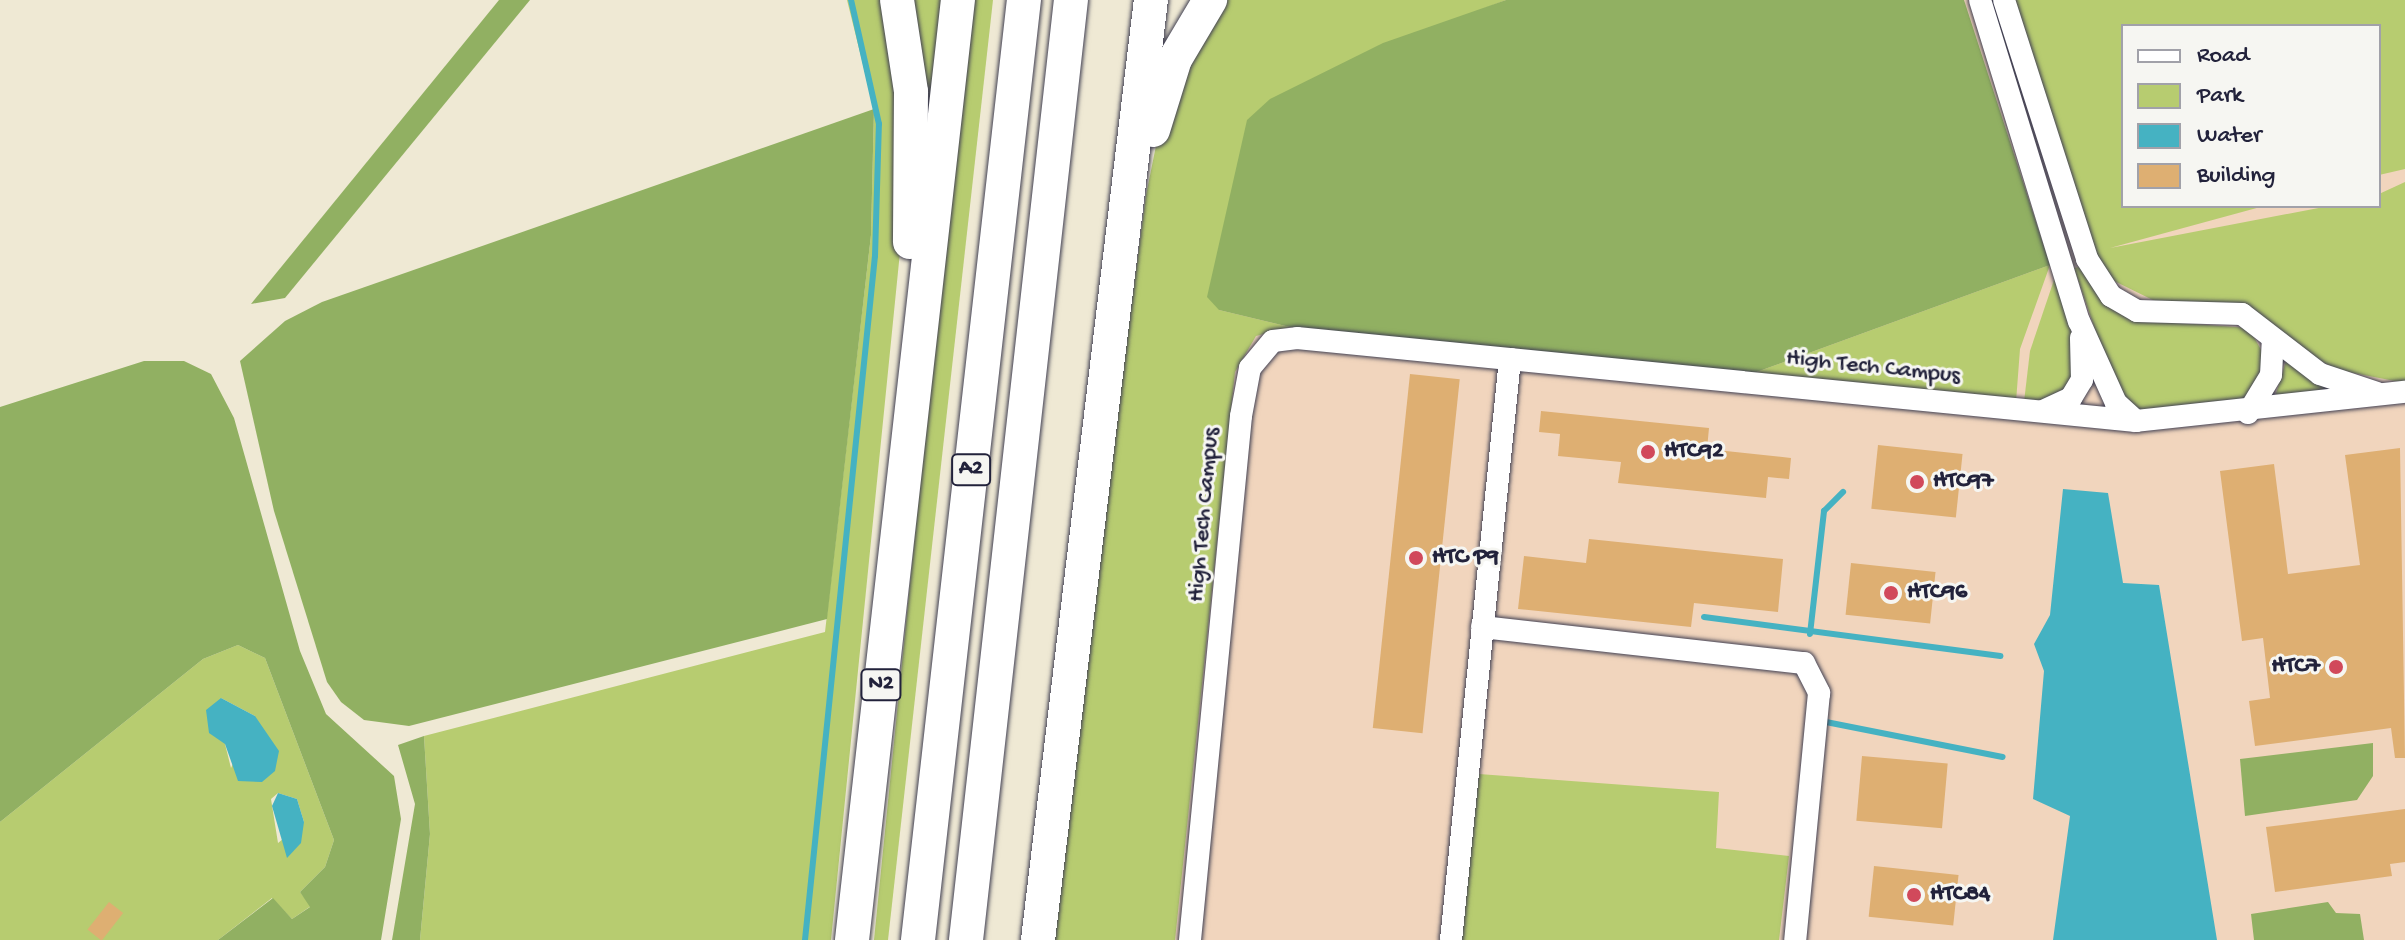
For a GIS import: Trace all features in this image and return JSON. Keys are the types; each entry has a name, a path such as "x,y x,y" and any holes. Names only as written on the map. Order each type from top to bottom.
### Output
{"highway":[{"name":"N2","path":"897,0 913,139 910,430"},
{"name":"N2","path":"852,940 958,0"},
{"name":"A2","path":"918,940 1024,0"},
{"name":"A2","path":"966,940 1071,0"},
{"path":"1038,940 1151,0"},
{"path":"1116,305 1128,288 1167,78 1210,0"}],"street":[{"path":"1980,0 2079,321 2116,403 2136,421"},
{"name":"High Tech Campus","path":"2004,0 2096,278 2137,311 2242,314 2320,374 2395,394"},
{"path":"2042,412 2071,398 2082,380 2079,321"},
{"name":"High Tech Campus","path":"1190,940 1250,368 1273,341 1297,338 2136,421 2248,413 2395,394"},
{"path":"2248,413 2271,375 2273,339"},
{"path":"1451,940 1510,359"},
{"path":"1482,627 1804,663 1819,693 1795,940"}],"shaded area":[{"path":"1484,0 2405,0 2405,940 1117,940 1210,104"}],"green space":[{"path":"499,0 530,0 285,298 251,304"},
{"path":"847,0 890,0 902,232 831,940 420,940 430,834 424,736 825,632 871,235 874,109"},
{"path":"904,0 947,0 929,155"},
{"path":"969,0 993,0 888,940 874,940"},
{"path":"1219,0 1506,0 1485,8 1219,310 1290,327 1256,336 1235,372 1175,940 1047,940 1146,195 1158,136"},
{"path":"1506,0 1964,0 2050,265 1751,374 1290,327 1219,310 1207,297 1247,120 1270,99 1383,43"},
{"path":"2012,0 2405,0 2405,169 2381,175 2381,24 2121,24 2121,208 2257,208 2110,248 2319,208 2381,208 2381,193 2405,182 2405,383 2338,370 2300,350 2251,308 2163,305 2104,276"},
{"path":"874,109 871,235 827,619 409,726 364,720 341,702 327,682 274,511 240,361 285,321 322,302"},
{"path":"2050,265 2020,349 2016,402 1751,374"},
{"path":"2084,266 2139,320 2249,328 2265,357 2250,398 2152,413 2134,409 2112,379 2074,268"},
{"path":"2055,277 2078,353 2072,381 2054,399 2024,402 2030,351"},
{"path":"144,361 184,361 211,374 234,418 300,651 326,714 394,776 401,819 381,940 218,940 273,898 292,919 310,907 300,892 325,867 334,840 265,658 238,645 203,659 0,822 0,407"},
{"path":"2286,361 2338,391 2274,400"},
{"path":"238,645 265,658 334,840 325,867 300,892 311,906 292,919 272,898 218,940 0,940 0,822 203,659","holes":["221,698 255,716 231,768 225,744","278,793 297,799 304,822 278,843 271,799"]},
{"path":"424,736 430,834 420,940 392,940 415,804 398,745"},
{"path":"2373,743 2373,776 2357,800 2245,816 2240,759"},
{"path":"1479,774 1719,792 1716,848 1789,856 1779,940 1460,940"},
{"path":"2328,902 2336,913 2360,914 2364,940 2254,940 2251,914"}],"water":[{"path":"2063,489 2108,493 2123,583 2159,585 2217,940 2053,940 2070,816 2033,799 2044,671 2034,644 2050,615"},
{"path":"221,698 255,716 279,751 275,771 262,782 238,781 225,744 209,733 206,710"},
{"path":"278,793 297,799 304,822 301,843 287,858 272,806"}],"building":[{"name":"HTC P9","path":"1410,374 1460,379 1423,733 1373,728"},
{"name":"HTC92","path":"1541,411 1709,428 1707,449 1791,458 1789,479 1768,477 1766,498 1618,483 1621,462 1558,456 1560,434 1539,432"},
{"name":"HTC97","path":"1878,445 1963,454 1956,518 1871,509"},
{"name":"HTC7","path":"2400,448 2405,758 2395,758 2391,728 2255,746 2249,701 2270,698 2263,638 2242,641 2220,471 2274,464 2288,574 2360,565 2345,455"},
{"path":"1589,539 1783,559 1778,612 1694,603 1691,627 1518,609 1524,556 1586,563"},
{"name":"HTC96","path":"1851,563 1936,572 1930,624 1846,615"},
{"path":"1862,756 1948,763 1942,828 1856,821"},
{"path":"2405,809 2405,862 2390,864 2392,876 2275,892 2266,827"},
{"name":"HTC84","path":"1874,866 1959,875 1953,926 1869,917"},
{"path":"109,902 123,913 102,940 87,930"}],"waterway":[{"path":"805,940 875,256 879,124 851,0"},
{"path":"1810,634 1824,511 1843,492"},
{"path":"1704,617 2000,656"},
{"path":"1826,722 2003,757"}],"place":[{"name":"HTC92","path":"1648,452"},
{"name":"HTC97","path":"1917,482"},
{"name":"HTC P9","path":"1416,558"},
{"name":"HTC96","path":"1891,593"},
{"name":"HTC7","path":"2336,667"},
{"name":"HTC84","path":"1914,895"}]}
